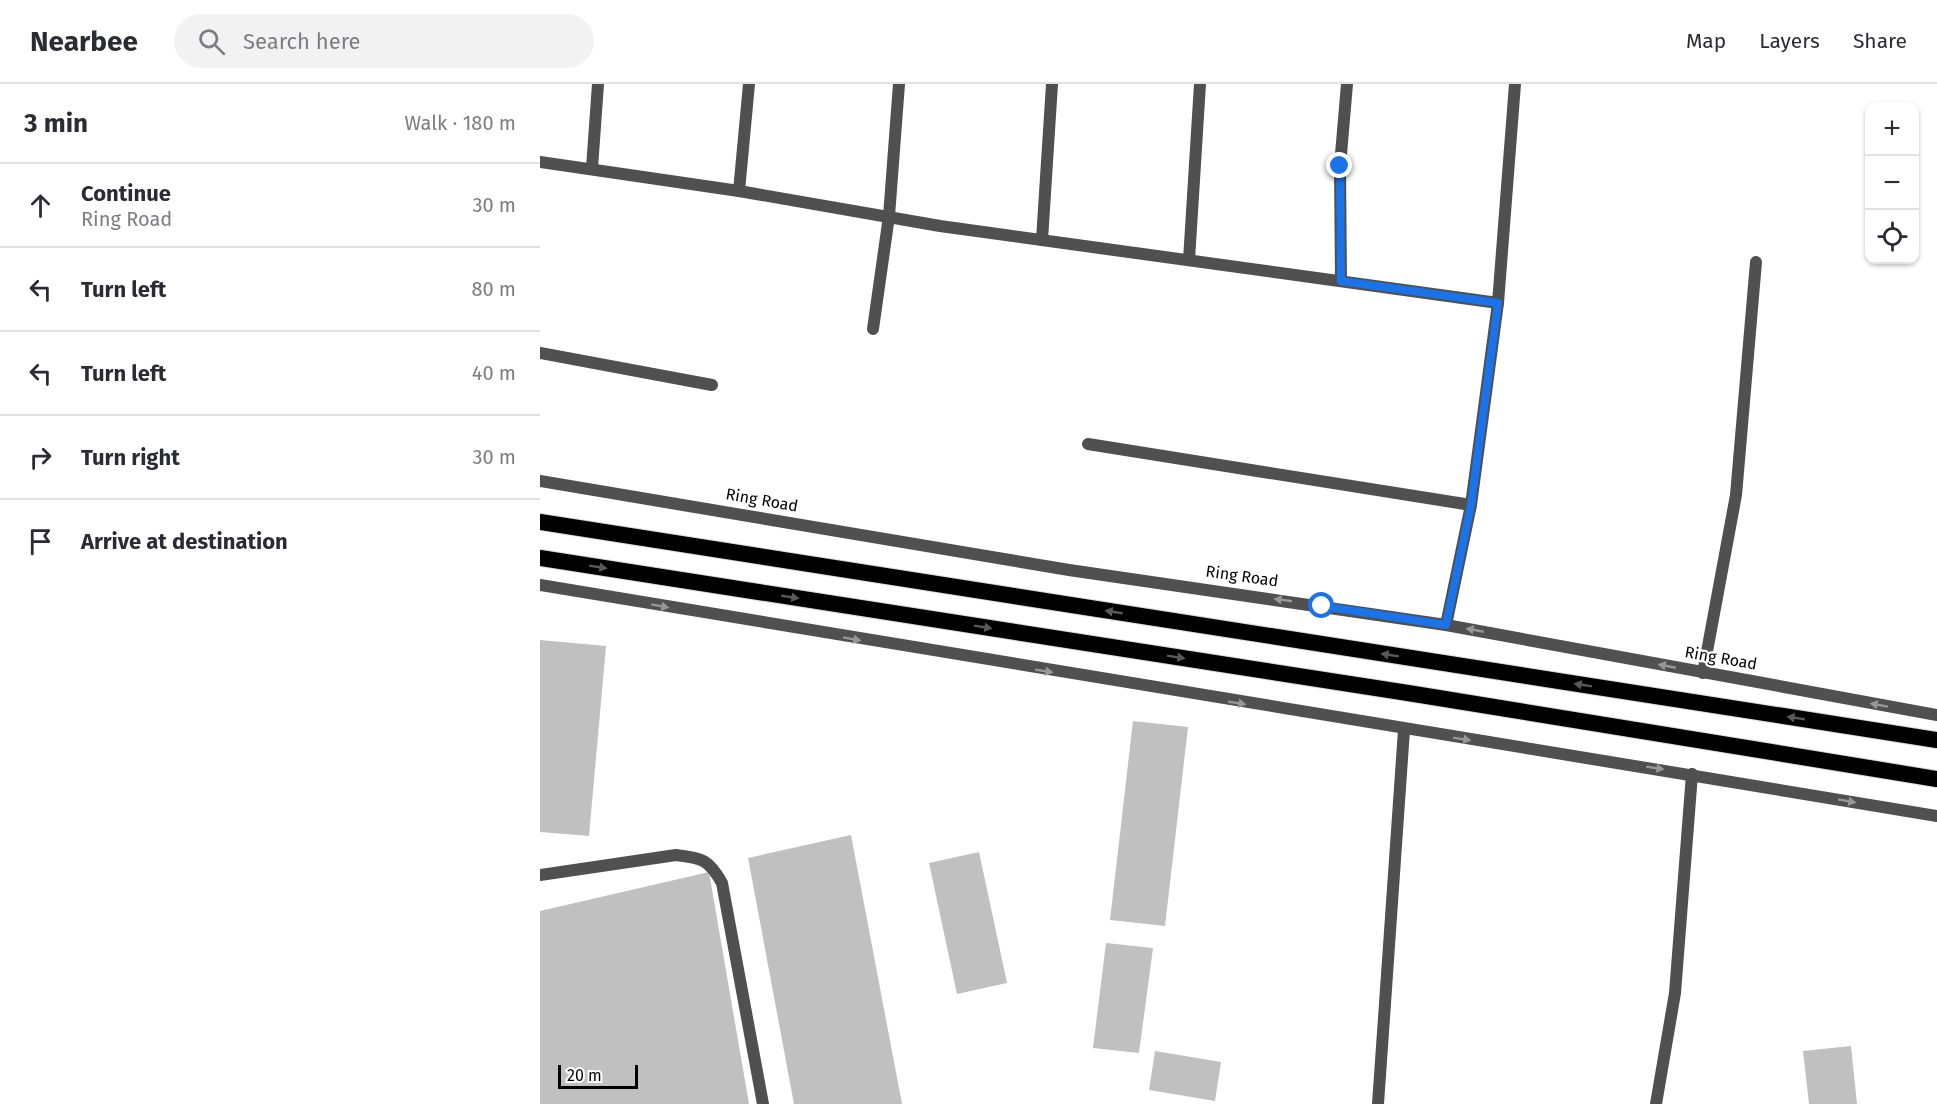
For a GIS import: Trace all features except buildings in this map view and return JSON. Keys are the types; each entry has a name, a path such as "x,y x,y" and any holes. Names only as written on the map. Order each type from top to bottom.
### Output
{"highway":[{"path":"540,522 1937,740"},
{"path":"540,558 1408,693 1937,779"}],"street":[{"path":"592,168 598,84"},
{"path":"739,191 749,84"},
{"path":"873,328 889,216 899,84"},
{"path":"1042,240 1052,84"},
{"path":"1189,260 1200,84"},
{"path":"1341,281 1340,166 1347,84"},
{"path":"1446,625 1471,505 1498,303 1515,84"},
{"path":"540,162 739,191 940,226 1498,303"},
{"path":"1703,673 1736,495 1756,262"},
{"path":"540,353 712,385"},
{"path":"1088,444 1471,505"},
{"name":"Ring Road","path":"540,481 1069,570 1446,625 1937,715"},
{"path":"540,585 1404,730 1692,774 1937,816"},
{"path":"1378,1104 1404,730"},
{"path":"1656,1104 1675,993 1692,774"},
{"path":"540,875 676,855 694,857 711,864 722,883 763,1104"}],"route":[{"path":"1322,606 1446,625 1471,505 1498,303 1341,281 1340,166"}]}
